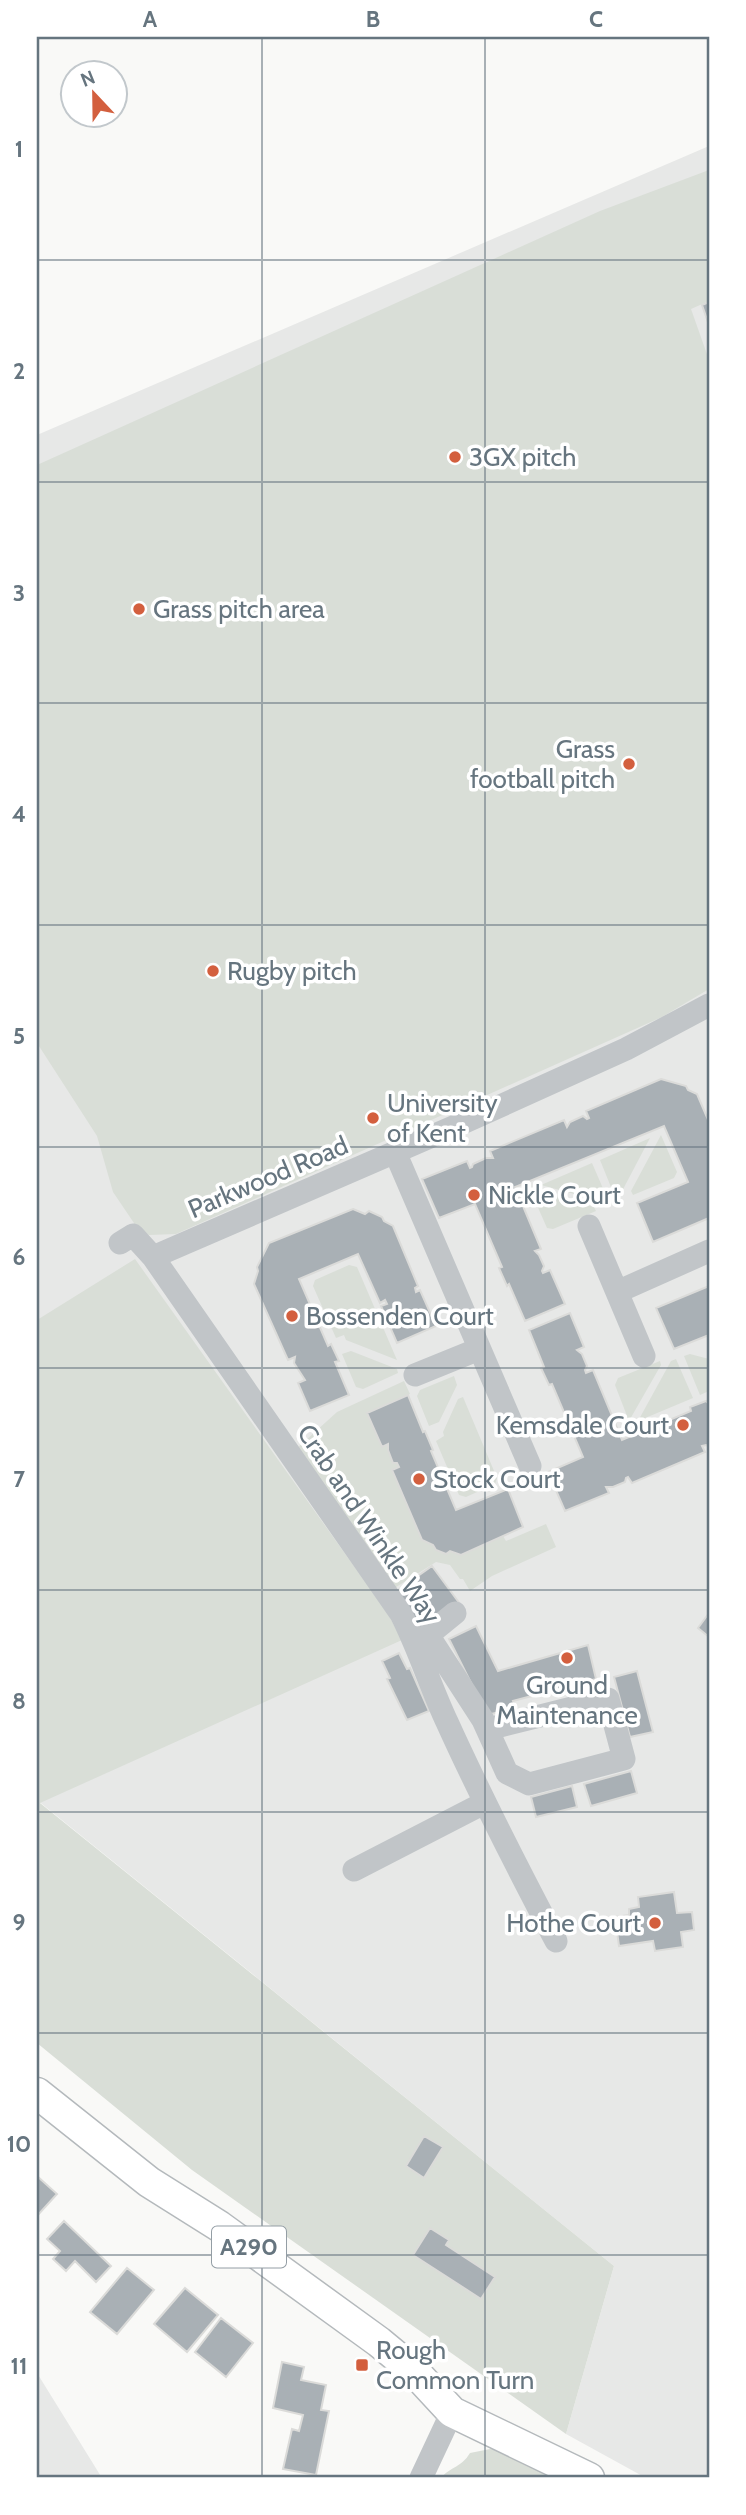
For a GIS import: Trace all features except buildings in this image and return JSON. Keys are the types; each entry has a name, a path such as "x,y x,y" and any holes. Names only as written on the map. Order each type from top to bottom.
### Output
{"main road":[{"name":"A290","path":"37,2092 149,2182 219,2226 379,2342 414,2371 452,2412 589,2478"}],"street":[{"name":"Parkwood Road","path":"153,1257 626,1049 708,1009"},
{"path":"395,1152 530,1466"},
{"path":"589,1226 644,1356"},
{"name":"Crab and Winkle Way","path":"127,1239 153,1257 401,1614 422,1640 445,1719 484,1803 504,1830 556,1941"},
{"path":"617,1292 709,1251"},
{"path":"415,1376 479,1349"},
{"path":"455,1613 422,1640 488,1730 507,1773 529,1784 624,1759 608,1699 488,1730"},
{"path":"354,1870 484,1803"},
{"path":"421,2478 452,2412"}],"shaded area":[{"name":"University of Kent","path":"709,146 709,2478 646,2478 566,2434 614,2266 37,1800 37,435"},
{"path":"709,170 709,301 691,309 709,360 709,989 662,1017 176,1234 149,1235 136,1226 113,1192 97,1136 37,1043 37,465 600,211"},
{"path":"661,1135 677,1172 674,1178 633,1195 631,1191"},
{"path":"650,1138 620,1195 615,1197 600,1160"},
{"path":"592,1163 608,1200 604,1202 541,1185"},
{"path":"536,1192 594,1207 596,1211 553,1229 547,1228 532,1194"},
{"path":"135,1259 388,1614 402,1640 40,1803 614,2266 566,2434 192,2170 37,2043 37,1320","holes":["424,2136 442,2147 424,2177 406,2166","430,2228 449,2240 446,2245 495,2277 481,2299 413,2255"]},
{"path":"349,1265 357,1267 397,1360 346,1340 344,1335 336,1338 313,1286 315,1280"},
{"path":"351,1351 397,1369 398,1373 363,1389 356,1387 342,1354"},
{"path":"690,1354 709,1359 709,1391 700,1395 684,1356"},
{"path":"676,1359 693,1398 638,1421 671,1361"},
{"path":"660,1361 661,1365 629,1421 615,1385 618,1378"},
{"path":"454,1376 457,1385 439,1422 429,1426 417,1396 420,1390"},
{"path":"404,1381 410,1394 367,1413 382,1447 388,1444 393,1462 399,1467 392,1470 422,1540 450,1551 503,1536 506,1541 546,1524 556,1547 492,1576 470,1591 450,1565 436,1562 393,1589 294,1451 337,1412"},
{"path":"463,1397 497,1478 495,1484 466,1497 459,1495 436,1441 444,1436 443,1432 458,1399"},
{"path":"37,2373 102,2478 37,2478"},
{"path":"490,2449 505,2450 563,2478 441,2478 463,2462 470,2453"}],"place":[{"name":"3GX pitch","path":"455,457"},
{"name":"Grass pitch area","path":"139,609"},
{"name":"Grass football pitch","path":"629,764"},
{"name":"Rugby pitch","path":"213,971"},
{"name":"University of Kent","path":"373,1118"},
{"name":"Nickle Court","path":"474,1195"},
{"name":"Bossenden Court","path":"292,1316"},
{"name":"Kemsdale Court","path":"683,1425"},
{"name":"Stock Court","path":"419,1479"},
{"name":"Ground Maintenance","path":"567,1658"},
{"name":"Hothe Court","path":"655,1923"},
{"name":"Rough Common Turn","path":"362,2365"}]}
